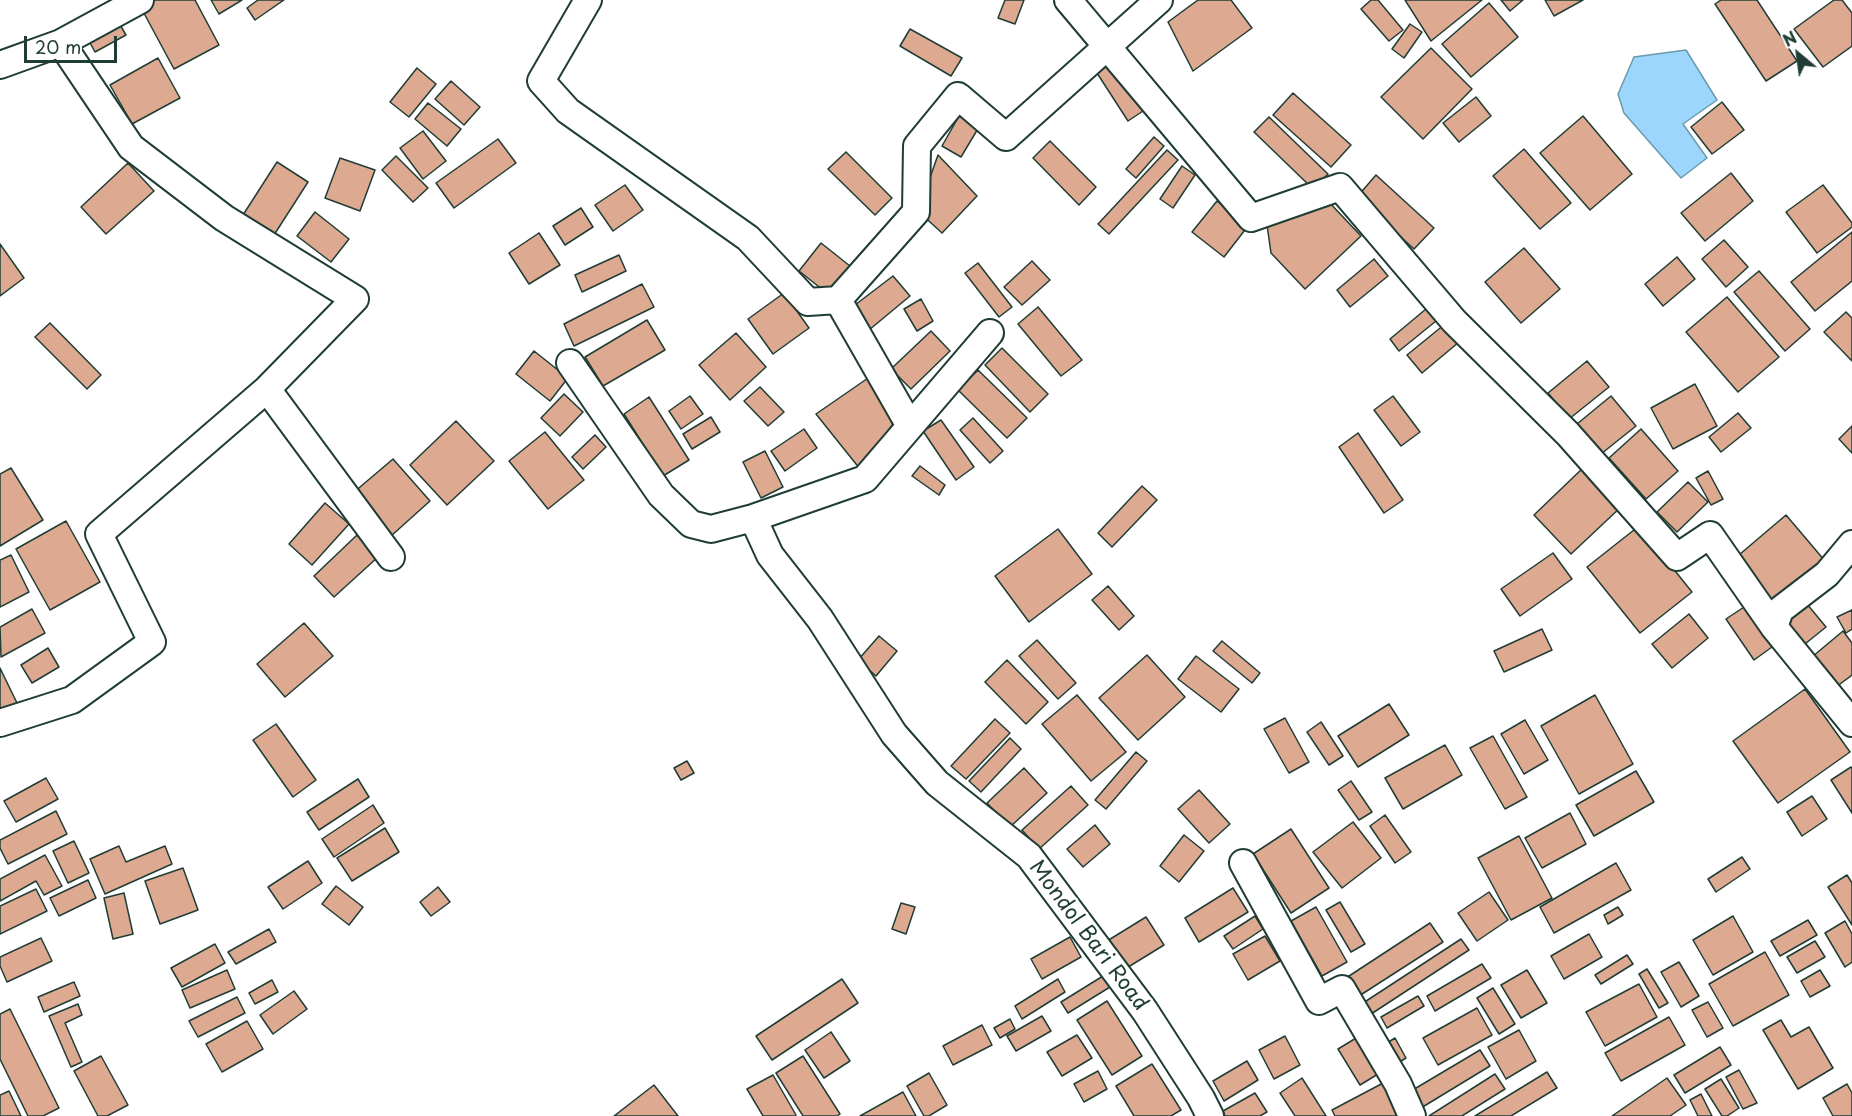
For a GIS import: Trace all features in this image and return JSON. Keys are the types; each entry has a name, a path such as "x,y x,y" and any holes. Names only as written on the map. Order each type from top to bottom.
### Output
{"street":[{"path":"0,65 61,43 140,0"},
{"path":"588,0 541,81 568,111 748,238 808,302 838,300 916,212 917,146 958,96 1006,137 1159,0"},
{"path":"1068,0 1251,218 1340,187 1454,321 1568,434 1677,557 1710,535 1774,627 1852,723"},
{"path":"0,723 72,700 152,642 99,534 267,389 355,299 224,218 131,147 61,43"},
{"path":"838,300 910,426"},
{"path":"570,363 661,495 691,524 711,529 753,518 865,479 990,333"},
{"path":"267,389 391,556"},
{"name":"Mondol Bari Road","path":"753,518 770,555 820,619 894,734 937,783 1029,856 1145,1011 1201,1098 1210,1116"},
{"path":"1774,627 1780,610 1827,574 1852,544"},
{"path":"1243,863 1319,1001 1342,989 1398,1084 1412,1116"}],"water":[{"path":"1686,50 1717,100 1683,124 1707,158 1681,178 1624,113 1618,94 1634,57"}],"building":[{"path":"147,0 195,0 219,45 174,69 139,4"},
{"path":"211,0 242,0 219,14"},
{"path":"258,0 284,0 255,20 247,8"},
{"path":"1005,0 1024,0 1015,24 998,18"},
{"path":"1198,0 1231,0 1252,28 1193,71 1168,22"},
{"path":"1371,0 1378,0 1403,30 1389,41 1361,9"},
{"path":"1405,0 1482,0 1431,41"},
{"path":"1501,0 1523,0 1510,11"},
{"path":"1545,0 1583,0 1554,16"},
{"path":"1721,0 1757,0 1797,61 1766,81 1715,4"},
{"path":"1834,0 1842,0 1852,13 1852,46 1823,67 1794,29"},
{"path":"1489,3 1518,37 1471,77 1442,44"},
{"path":"113,13 126,35 95,52 83,30"},
{"path":"1410,24 1422,32 1404,58 1392,49"},
{"path":"910,29 962,58 951,76 900,46"},
{"path":"1431,48 1472,89 1423,139 1381,97"},
{"path":"158,58 180,98 132,124 110,85"},
{"path":"1114,61 1146,109 1128,121 1097,73"},
{"path":"417,68 436,84 409,117 390,102"},
{"path":"451,81 480,107 464,125 435,99"},
{"path":"1293,93 1351,145 1331,167 1273,115"},
{"path":"1476,97 1491,116 1459,142 1443,123"},
{"path":"1722,102 1744,130 1712,154 1691,127"},
{"path":"428,103 461,129 447,146 415,119"},
{"path":"959,116 979,127 961,157 942,146"},
{"path":"1583,116 1632,174 1590,210 1540,153"},
{"path":"1269,117 1328,174 1313,189 1254,132"},
{"path":"423,131 446,161 423,179 400,148"},
{"path":"1154,137 1164,146 1136,178 1126,169"},
{"path":"498,139 516,163 454,208 436,183"},
{"path":"1050,141 1096,187 1079,205 1033,158"},
{"path":"1524,149 1571,203 1540,229 1493,176"},
{"path":"1167,150 1178,160 1109,234 1098,224"},
{"path":"846,152 892,198 875,215 828,169"},
{"path":"938,155 977,196 942,233 918,211"},
{"path":"396,156 428,188 413,202 382,170"},
{"path":"340,158 375,170 360,211 325,198"},
{"path":"277,162 308,182 274,235 243,215"},
{"path":"128,163 154,191 106,234 81,207"},
{"path":"1182,166 1195,175 1173,208 1160,199"},
{"path":"1731,173 1753,201 1705,241 1681,213"},
{"path":"1376,175 1434,228 1414,249 1357,197"},
{"path":"625,185 643,210 613,231 595,205"},
{"path":"1823,185 1852,223 1852,227 1817,253 1786,212"},
{"path":"1327,200 1361,236 1305,289 1271,253 1267,225"},
{"path":"1217,201 1248,226 1224,257 1192,232"},
{"path":"581,208 593,227 565,245 553,226"},
{"path":"315,212 349,239 331,262 297,236"},
{"path":"1852,232 1852,281 1815,311 1791,282"},
{"path":"539,233 560,265 529,284 509,253"},
{"path":"1724,240 1748,267 1726,287 1702,259"},
{"path":"821,243 850,266 828,294 799,271"},
{"path":"0,244 24,278 0,296"},
{"path":"1524,248 1560,289 1521,323 1485,282"},
{"path":"619,255 626,271 582,292 575,275"},
{"path":"1677,257 1695,279 1663,306 1645,284"},
{"path":"1374,259 1388,276 1350,307 1337,290"},
{"path":"1032,261 1050,280 1022,305 1004,287"},
{"path":"978,263 1012,307 999,317 965,273"},
{"path":"1759,271 1810,329 1785,351 1734,292"},
{"path":"893,276 910,296 869,330 855,305"},
{"path":"642,284 654,307 574,346 564,324"},
{"path":"784,293 809,328 773,354 748,319"},
{"path":"1727,297 1779,357 1738,392 1686,332"},
{"path":"921,299 933,321 917,331 904,309"},
{"path":"1038,307 1082,360 1061,376 1018,324"},
{"path":"1426,309 1436,321 1399,351 1390,339"},
{"path":"1846,312 1852,318 1852,361 1824,332"},
{"path":"647,320 665,350 603,386 585,357"},
{"path":"50,323 101,375 87,389 35,337"},
{"path":"1445,324 1459,342 1422,373 1407,355"},
{"path":"931,331 950,351 911,389 891,369"},
{"path":"736,333 766,367 730,400 699,365"},
{"path":"1002,348 1048,394 1030,412 985,365"},
{"path":"534,351 568,378 550,401 516,374"},
{"path":"1587,361 1609,387 1569,419 1548,393"},
{"path":"978,370 1027,418 1007,438 958,390"},
{"path":"871,376 896,420 860,469 816,414"},
{"path":"1695,384 1717,426 1673,449 1651,408"},
{"path":"760,387 784,412 768,426 744,401"},
{"path":"564,394 583,412 560,436 541,418"},
{"path":"690,396 703,414 681,429 669,411"},
{"path":"1393,396 1420,432 1401,446 1374,410"},
{"path":"1611,396 1636,426 1601,454 1577,424"},
{"path":"649,397 689,460 663,476 624,414"},
{"path":"1738,413 1751,428 1721,452 1709,437"},
{"path":"711,417 720,432 692,449 683,434"},
{"path":"973,418 1003,451 990,463 960,430"},
{"path":"941,420 974,467 956,480 923,431"},
{"path":"456,421 494,461 447,505 410,465"},
{"path":"1852,426 1852,453 1839,439"},
{"path":"804,429 817,448 785,471 771,451"},
{"path":"1641,429 1678,471 1646,499 1609,458"},
{"path":"545,432 584,480 548,509 509,461"},
{"path":"1358,433 1403,500 1384,513 1339,447"},
{"path":"595,435 606,447 583,469 572,457"},
{"path":"765,451 783,487 761,498 743,462"},
{"path":"393,459 430,501 391,536 353,493"},
{"path":"920,466 945,485 939,495 912,476"},
{"path":"1585,466 1622,506 1571,554 1534,515"},
{"path":"11,468 43,520 0,546 0,474"},
{"path":"1708,471 1723,499 1711,505 1696,478"},
{"path":"1688,482 1708,502 1677,532 1657,512"},
{"path":"1142,486 1157,500 1112,547 1098,533"},
{"path":"325,503 349,524 312,565 289,544"},
{"path":"1786,515 1825,561 1771,606 1733,560"},
{"path":"66,521 100,582 50,610 16,549"},
{"path":"1639,526 1692,592 1640,633 1587,567"},
{"path":"1058,529 1092,574 1029,622 995,576"},
{"path":"357,535 378,557 334,597 314,576"},
{"path":"1553,553 1572,579 1520,616 1501,589"},
{"path":"11,555 29,592 0,607 0,560"},
{"path":"1108,586 1134,616 1119,630 1092,600"},
{"path":"1802,598 1826,627 1805,644 1781,615"},
{"path":"1744,607 1772,647 1754,660 1726,619"},
{"path":"32,609 45,633 1,657 0,627"},
{"path":"1852,610 1852,629 1846,633 1837,617"},
{"path":"1689,614 1708,638 1672,668 1652,644"},
{"path":"304,623 333,656 285,697 257,664"},
{"path":"1542,629 1552,650 1504,672 1494,651"},
{"path":"1843,631 1852,643 1852,675 1836,687 1812,657"},
{"path":"879,636 897,651 876,676 858,660"},
{"path":"1037,640 1076,683 1058,699 1019,656"},
{"path":"1222,641 1260,673 1252,683 1213,651"},
{"path":"48,648 59,667 32,683 21,665"},
{"path":"1147,655 1185,697 1138,740 1099,698"},
{"path":"1196,656 1239,689 1221,712 1178,679"},
{"path":"1007,660 1048,702 1026,724 985,682"},
{"path":"0,668 19,707 0,715"},
{"path":"1805,689 1850,752 1778,803 1733,741"},
{"path":"1077,695 1126,752 1091,781 1042,724"},
{"path":"1595,695 1633,764 1579,794 1541,726"},
{"path":"1389,704 1409,735 1358,767 1338,736"},
{"path":"1285,718 1309,762 1289,773 1264,729"},
{"path":"995,719 1010,733 966,779 951,766"},
{"path":"1525,720 1548,760 1524,774 1501,734"},
{"path":"1321,722 1343,756 1329,765 1307,732"},
{"path":"276,724 316,780 293,797 253,740"},
{"path":"1493,736 1527,797 1505,809 1470,748"},
{"path":"1010,738 1021,749 981,792 969,781"},
{"path":"1445,745 1462,775 1403,809 1385,778"},
{"path":"1136,752 1147,761 1106,809 1095,800"},
{"path":"687,761 694,773 681,780 674,768"},
{"path":"1024,768 1047,793 1010,827 987,803"},
{"path":"1852,768 1852,813 1831,780"},
{"path":"1636,771 1654,802 1594,836 1576,805"},
{"path":"46,778 58,799 16,822 4,801"},
{"path":"358,779 369,797 319,830 307,812"},
{"path":"1351,781 1372,812 1359,820 1338,790"},
{"path":"1071,786 1088,805 1039,849 1022,830"},
{"path":"1199,790 1230,824 1209,843 1178,809"},
{"path":"1812,796 1827,819 1802,836 1787,812"},
{"path":"373,805 384,823 334,857 322,839"},
{"path":"56,811 67,834 8,864 0,848 0,840"},
{"path":"1570,813 1586,844 1542,868 1525,838"},
{"path":"1385,815 1411,852 1395,863 1370,826"},
{"path":"1353,822 1381,858 1342,888 1313,852"},
{"path":"1095,825 1110,844 1083,867 1067,849"},
{"path":"385,828 399,852 352,881 337,858"},
{"path":"1291,829 1329,888 1291,913 1253,854"},
{"path":"1184,835 1204,851 1179,882 1160,866"},
{"path":"1519,836 1552,898 1511,920 1478,858"},
{"path":"74,841 89,873 68,883 53,851"},
{"path":"119,846 126,862 165,846 172,864 105,894 90,859"},
{"path":"45,855 62,886 44,895 36,881 0,901 0,879"},
{"path":"1742,857 1750,869 1716,892 1708,879"},
{"path":"308,861 322,883 283,909 268,887"},
{"path":"1616,863 1631,890 1554,933 1540,907"},
{"path":"183,868 198,910 160,924 145,881"},
{"path":"1847,875 1852,883 1852,925 1828,887"},
{"path":"88,880 96,898 59,916 50,898"},
{"path":"336,886 363,907 349,925 322,904"},
{"path":"438,887 450,902 431,916 420,902"},
{"path":"1233,888 1248,912 1199,942 1185,918"},
{"path":"36,889 47,911 0,934 0,906"},
{"path":"1489,892 1508,920 1477,941 1458,913"},
{"path":"124,893 133,934 113,939 104,898"},
{"path":"1340,902 1365,944 1351,952 1326,910"},
{"path":"901,903 915,907 906,934 892,929"},
{"path":"1316,907 1347,962 1322,976 1291,921"},
{"path":"1618,907 1623,915 1608,924 1604,915"},
{"path":"1255,916 1263,929 1233,949 1224,936"},
{"path":"1733,916 1753,952 1713,975 1693,940"},
{"path":"1146,917 1164,945 1125,969 1107,941"},
{"path":"1808,920 1817,935 1780,956 1771,941"},
{"path":"1845,921 1852,934 1852,962 1845,967 1825,933"},
{"path":"1430,923 1443,942 1359,996 1346,978"},
{"path":"269,929 276,942 236,964 228,952"},
{"path":"1589,934 1602,957 1564,979 1551,956"},
{"path":"1265,936 1280,961 1248,980 1233,954"},
{"path":"1070,937 1081,957 1042,979 1031,959"},
{"path":"41,938 52,961 7,982 0,966 0,957"},
{"path":"1461,939 1469,950 1365,1018 1357,1007"},
{"path":"1815,941 1825,957 1797,973 1787,957"},
{"path":"215,944 225,963 182,987 171,968"},
{"path":"1765,952 1789,995 1733,1026 1709,984"},
{"path":"1627,955 1633,964 1601,984 1595,975"},
{"path":"1679,962 1699,996 1681,1007 1661,972"},
{"path":"1482,964 1491,978 1435,1011 1427,996"},
{"path":"1647,969 1668,1003 1659,1008 1639,974"},
{"path":"227,970 235,989 190,1008 182,990"},
{"path":"1527,970 1547,1003 1521,1018 1501,985"},
{"path":"1820,970 1830,986 1810,997 1801,981"},
{"path":"1103,976 1110,987 1068,1013 1061,1002"},
{"path":"842,979 858,1003 772,1060 756,1036"},
{"path":"1058,979 1065,992 1022,1019 1015,1006"},
{"path":"272,980 278,992 255,1004 249,993"},
{"path":"74,982 80,996 44,1012 38,997"},
{"path":"1639,984 1657,1017 1605,1046 1586,1012"},
{"path":"1493,988 1515,1024 1499,1034 1477,998"},
{"path":"294,991 307,1009 273,1034 260,1015"},
{"path":"1418,996 1424,1006 1387,1028 1381,1017"},
{"path":"237,997 245,1013 198,1037 189,1021"},
{"path":"1107,1001 1142,1056 1112,1075 1077,1020"},
{"path":"1708,1002 1723,1028 1707,1037 1692,1010"},
{"path":"78,1004 82,1015 65,1023 82,1062 71,1067 49,1016"},
{"path":"1477,1008 1492,1035 1438,1065 1423,1038"},
{"path":"10,1009 59,1108 43,1116 28,1116 0,1059 0,1014"},
{"path":"1042,1016 1051,1031 1016,1051 1007,1036"},
{"path":"1669,1017 1685,1045 1621,1081 1605,1053"},
{"path":"1010,1019 1015,1029 1000,1038 994,1028"},
{"path":"1781,1020 1791,1037 1809,1027 1833,1068 1798,1089 1763,1030"},
{"path":"247,1021 263,1049 222,1072 206,1044"},
{"path":"982,1025 992,1045 953,1065 943,1046"},
{"path":"1519,1030 1536,1061 1506,1079 1488,1047"},
{"path":"831,1032 850,1061 824,1078 805,1050"},
{"path":"1366,1032 1388,1068 1360,1085 1338,1049"},
{"path":"1077,1035 1092,1058 1062,1076 1047,1052"},
{"path":"1285,1036 1300,1065 1274,1079 1259,1050"},
{"path":"1395,1038 1406,1058 1393,1066 1382,1046"},
{"path":"1720,1047 1731,1065 1685,1093 1674,1075"},
{"path":"1480,1050 1490,1066 1416,1111 1406,1094"},
{"path":"101,1056 128,1105 107,1116 98,1116 74,1071"},
{"path":"803,1056 840,1114 837,1116 803,1116 776,1073"},
{"path":"1247,1061 1258,1080 1224,1101 1213,1081"},
{"path":"1152,1064 1181,1110 1171,1116 1134,1116 1116,1086"},
{"path":"1739,1070 1757,1103 1743,1109 1726,1077"},
{"path":"1098,1071 1107,1089 1084,1102 1074,1084"},
{"path":"1547,1072 1557,1088 1511,1116 1475,1116"},
{"path":"929,1073 947,1105 929,1116 924,1116 907,1086"},
{"path":"1495,1074 1505,1089 1462,1116 1429,1116"},
{"path":"773,1075 795,1116 763,1116 747,1089"},
{"path":"1302,1078 1326,1116 1295,1116 1280,1093"},
{"path":"1667,1078 1686,1105 1670,1116 1612,1116"},
{"path":"1721,1079 1739,1108 1727,1116 1722,1116 1705,1089"},
{"path":"1385,1082 1404,1116 1335,1116 1332,1110"},
{"path":"1847,1084 1852,1093 1852,1116 1833,1116 1823,1098"},
{"path":"654,1085 678,1116 614,1116"},
{"path":"9,1091 21,1116 0,1116 0,1095"},
{"path":"903,1092 916,1116 860,1116"},
{"path":"1255,1093 1267,1112 1260,1116 1225,1116 1223,1111"},
{"path":"1701,1094 1712,1116 1698,1116 1690,1100"}]}
